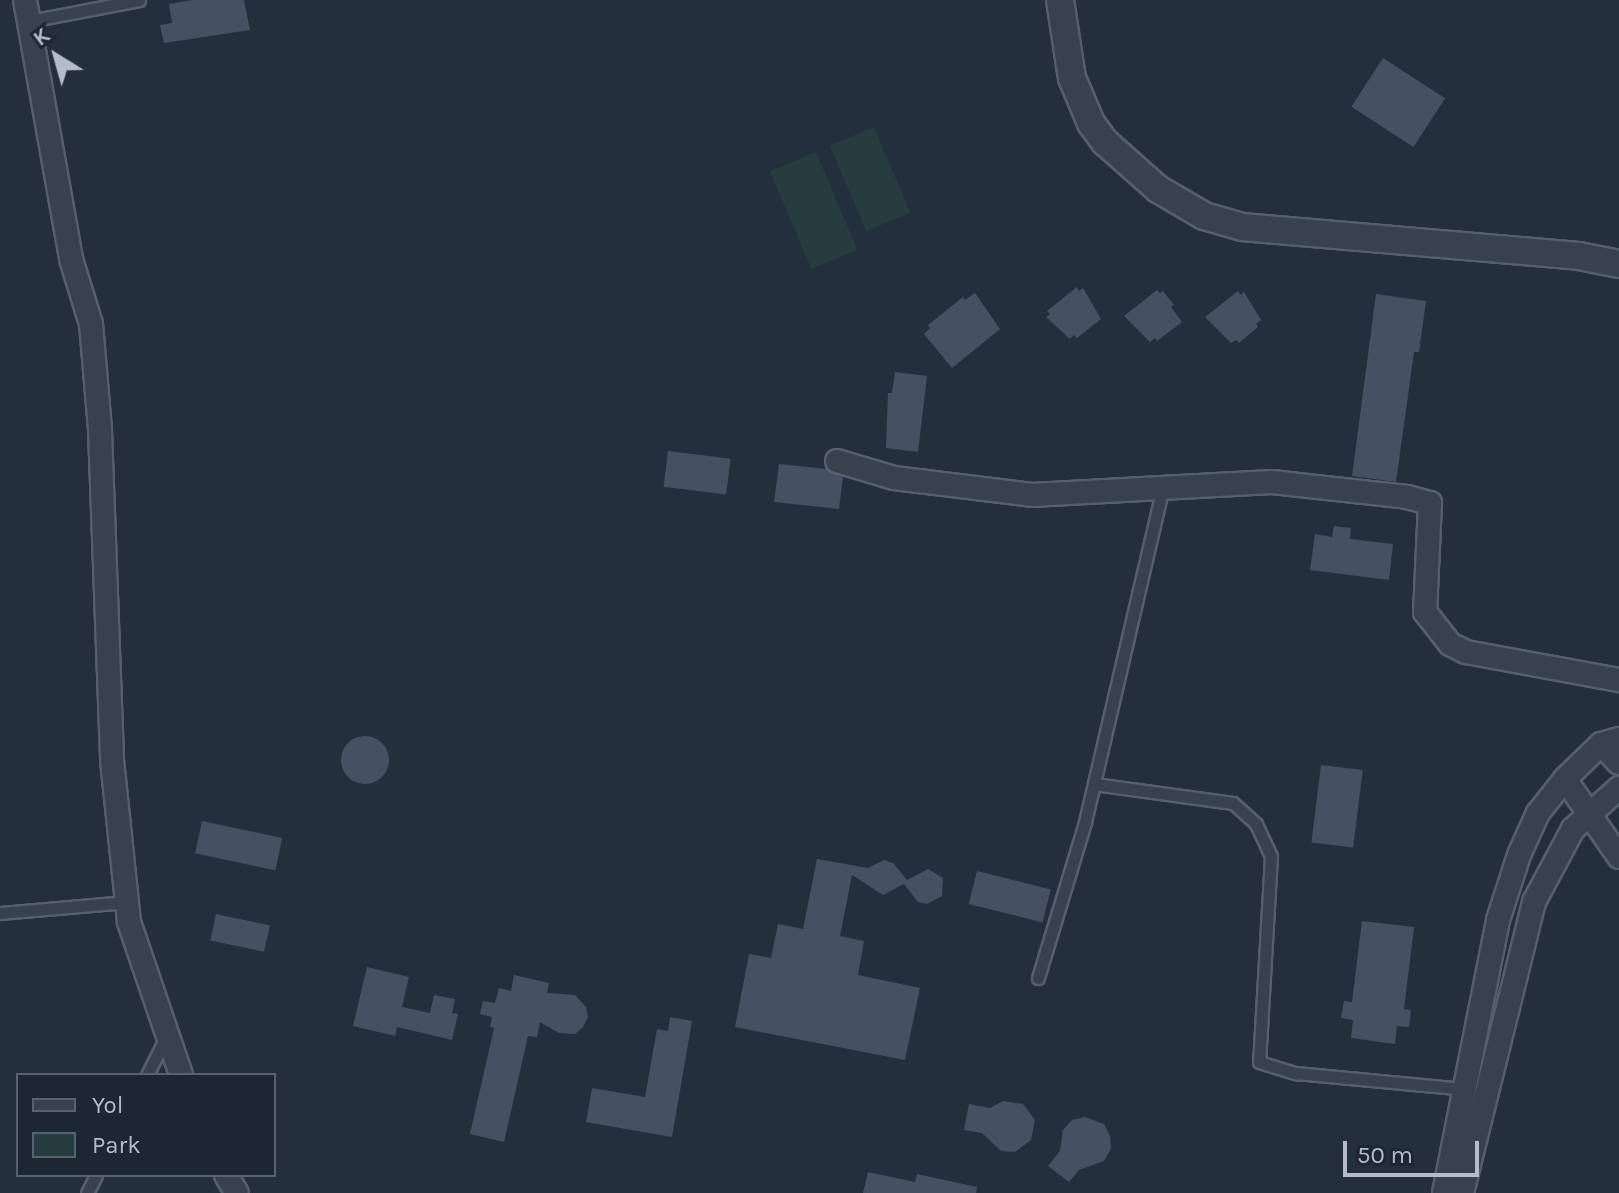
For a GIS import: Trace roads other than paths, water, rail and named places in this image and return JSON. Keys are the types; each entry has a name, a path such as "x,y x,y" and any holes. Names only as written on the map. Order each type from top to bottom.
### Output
{"street":[{"path":"1060,0 1069,68 1091,123 1105,142 1158,189 1204,216 1242,227 1579,256 1619,264"},
{"path":"27,10 71,259 91,324 100,430 112,760 129,922 180,1073"},
{"path":"1579,256 1619,252"},
{"path":"837,461 894,478 1018,494 1162,490 1272,482 1407,497 1430,503 1425,612 1450,644 1466,652 1619,680"},
{"path":"1444,1193 1498,920 1519,855 1538,813 1565,779 1610,741 1619,763"},
{"path":"1565,779 1619,857"},
{"path":"1462,1193 1534,902 1573,829 1619,788"}],"lane":[{"path":"27,10 139,0"},
{"path":"1038,978 1094,784 1162,490"},
{"path":"1094,784 1233,803 1256,824 1271,856 1259,1062 1296,1073 1466,1089"},
{"path":"0,913 127,902"},
{"path":"148,1073 167,1035"}]}
